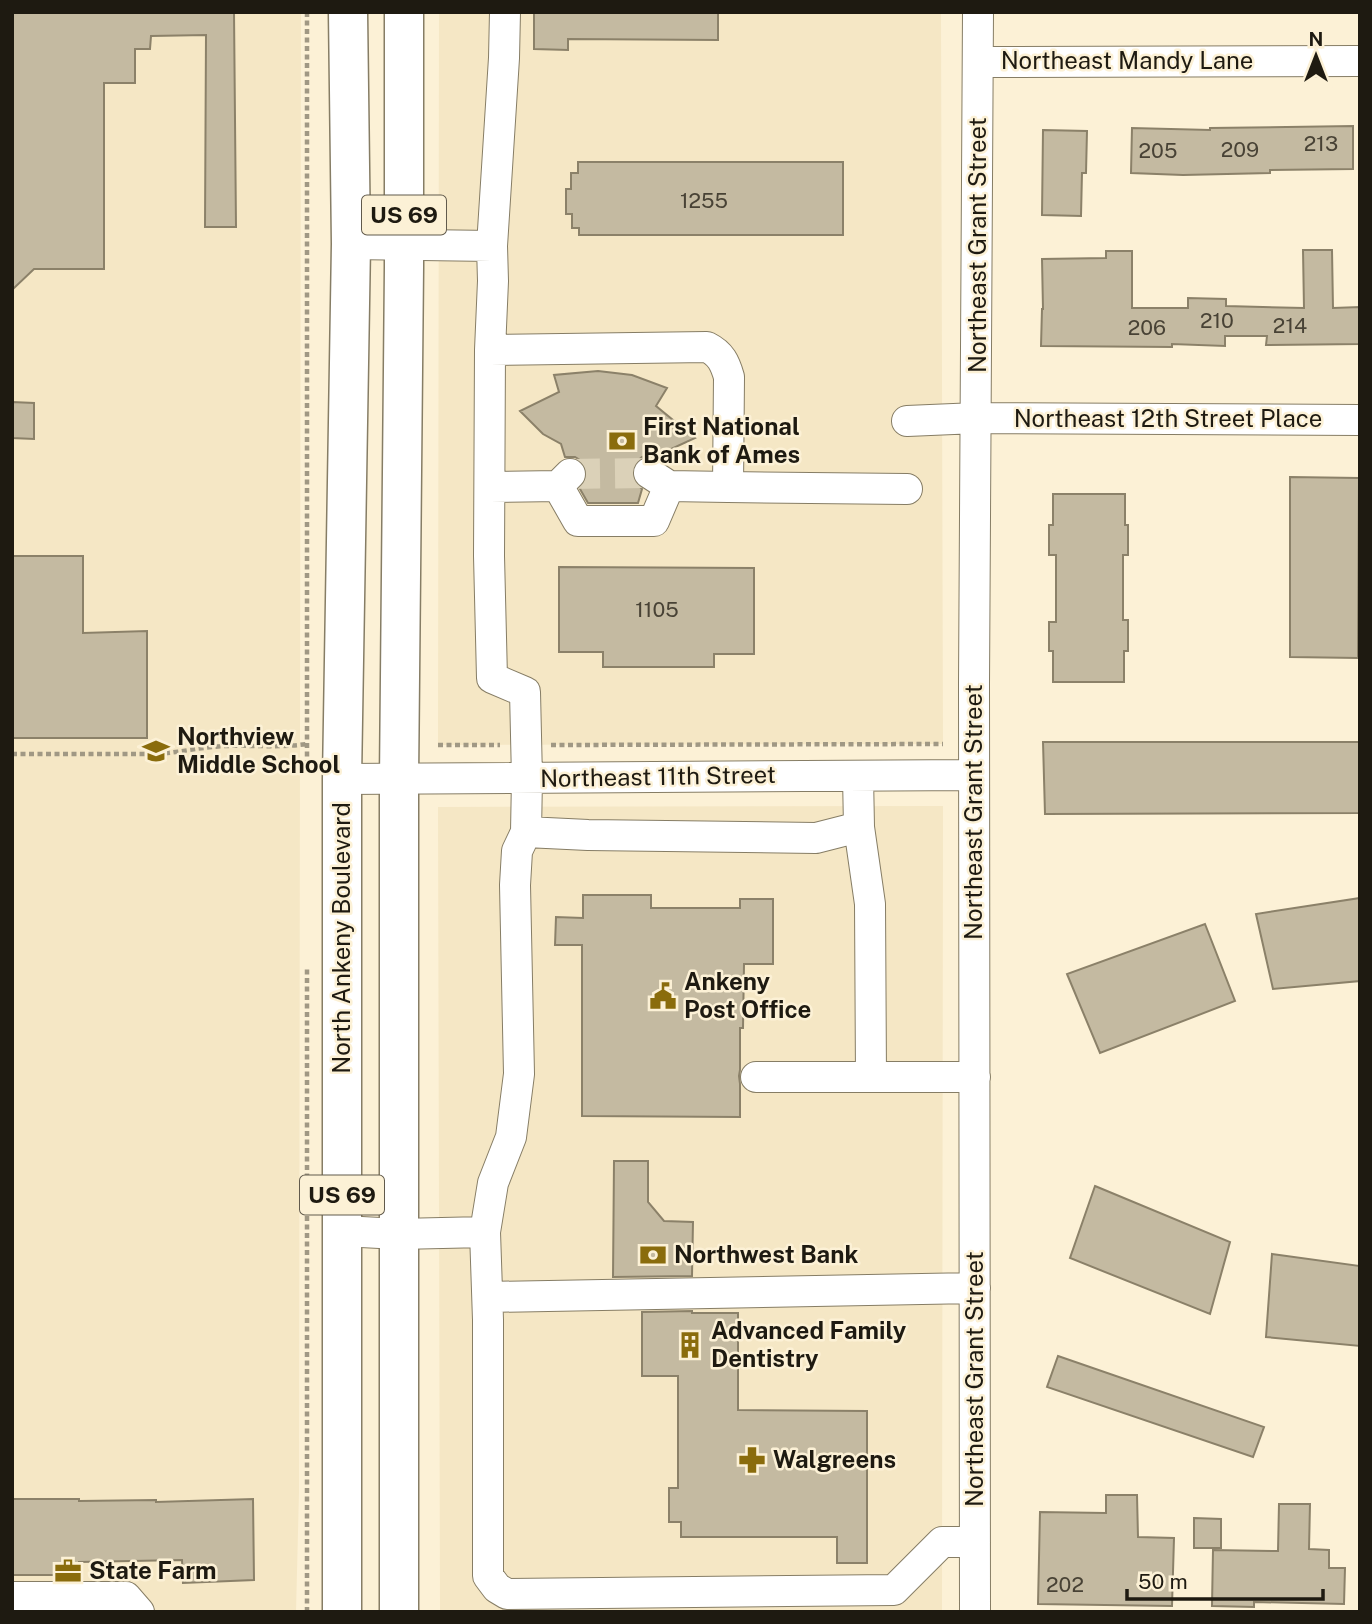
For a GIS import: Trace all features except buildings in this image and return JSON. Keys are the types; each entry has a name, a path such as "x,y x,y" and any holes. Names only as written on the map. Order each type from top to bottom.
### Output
{"main road":[{"name":"North Ankeny Boulevard","path":"342,1612 342,1231 325,779 351,244 348,12"},
{"name":"US 69","path":"398,1612 399,780 404,12"}],"street":[{"path":"505,12 492,246 489,556 492,678 525,692 527,778 526,831 517,851 515,885 519,1074 511,1137 493,1183 485,1232 488,1297 488,1576 496,1588 507,1594 628,1603 894,1590 942,1542 975,1542"},
{"name":"Northeast Grant Street","path":"975,1612 974,775 978,12"},
{"name":"Northeast Mandy Lane","path":"978,62 1360,61"},
{"path":"351,244 492,246"},
{"path":"490,350 708,347 725,362 729,377 728,487"},
{"name":"Northeast 12th Street Place","path":"907,421 977,418 1360,420"},
{"path":"490,487 564,480 578,521 654,521 659,479 728,487 907,489"},
{"name":"Northeast 11th Street","path":"325,779 974,775"},
{"path":"858,776 859,827 870,904 871,1077"},
{"path":"526,831 588,835 816,838 859,827"},
{"path":"756,1077 975,1077"},
{"path":"342,1231 398,1234 485,1232"},
{"path":"488,1297 975,1288"},
{"path":"12,1597 126,1597 139,1612"}],"path":[{"path":"307,12 307,744 325,779"},
{"path":"12,754 159,754 197,748 307,744"},
{"path":"438,745 943,744"},
{"path":"307,964 307,1612"}],"shaded area":[{"name":"Northview Middle School","path":"12,12 301,12 299,1492 296,1612 12,1612"},
{"path":"439,12 941,12 943,744 438,745"},
{"path":"943,806 942,1612 440,1612 438,807"}],"tunnel":[{"path":"570,474 649,473"}],"place":[{"name":"First National Bank of Ames","path":"622,441"},
{"name":"Northview Middle School","path":"156,751"},
{"name":"Ankeny Post Office","path":"663,996"},
{"name":"Northwest Bank","path":"653,1255"},
{"name":"Advanced Family Dentistry","path":"690,1345"},
{"name":"Walgreens","path":"752,1460"},
{"name":"State Farm","path":"68,1571"}]}
